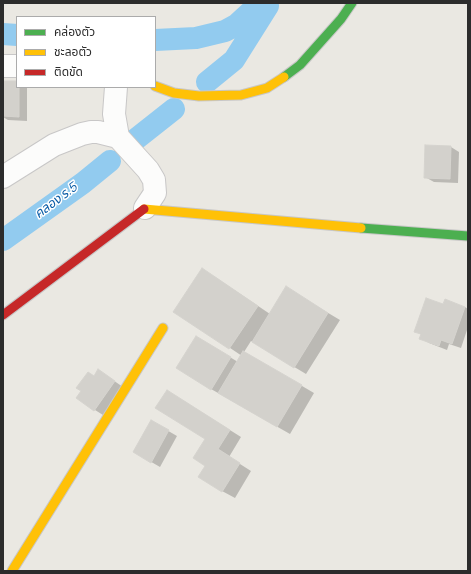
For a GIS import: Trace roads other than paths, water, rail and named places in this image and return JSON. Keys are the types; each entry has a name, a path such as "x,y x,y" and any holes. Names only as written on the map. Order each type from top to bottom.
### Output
{"street":[{"path":"156,86 174,93 199,96 241,95 267,88 300,65 336,25 352,3"},
{"path":"3,66 16,66"},
{"path":"3,315 145,208 155,193 153,176 118,137 114,114 116,88"},
{"path":"3,177 54,145 82,134 98,132 118,137"},
{"path":"145,208 406,232 468,236"},
{"path":"3,565 12,571 163,328"}],"waterway":[{"path":"156,40 196,38 225,31 236,25 260,3"},
{"path":"207,82 234,60 268,6"},
{"path":"3,34 16,35"},
{"path":"136,139 174,109"},
{"name":"คลอง ร.5","path":"3,240 83,183 110,161"}]}
